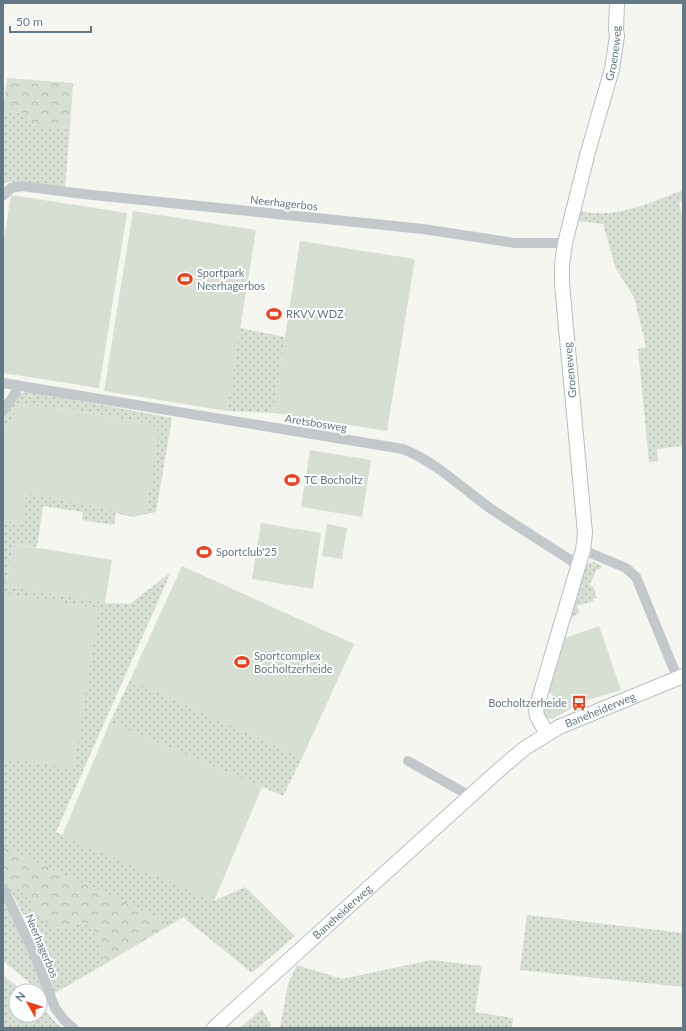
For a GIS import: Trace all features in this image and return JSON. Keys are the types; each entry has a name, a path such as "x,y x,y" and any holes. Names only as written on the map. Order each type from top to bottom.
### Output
{"street":[{"name":"Groeneweg","path":"547,734 537,716 536,710 583,550 585,533 562,284 562,265 565,243 588,152 612,69 617,36 617,3"},
{"name":"Neerhagerbos","path":"3,196 12,188 22,186 265,214 423,229 515,243 565,243"},
{"path":"3,383 17,385 16,392 3,411"},
{"name":"Aretsbosweg","path":"17,385 403,449 430,463 492,509 578,565"},
{"path":"583,550 626,568 636,577 675,672 682,678"},
{"name":"Baneheiderweg","path":"214,1028 525,748 547,734 560,728 682,678"},
{"path":"408,761 470,796"},
{"name":"Neerhagerbos","path":"3,888 34,953 52,1001 59,1014 73,1028"}],"green space":[{"path":"7,78 73,83 70,128 28,125 29,114 3,111"},
{"path":"3,111 29,114 28,125 70,128 65,187 7,182 3,184"},
{"path":"683,190 683,201 679,203 683,219 683,453 681,446 657,449 658,461 649,462 638,349 646,347 634,297 616,269 603,224 578,221 581,211 607,213 620,211 646,204"},
{"path":"11,195 127,213 99,388 3,373 3,245"},
{"name":"Sportpark Neerhagerbos","path":"133,211 256,230 227,411 104,391"},
{"path":"300,241 415,259 387,431 273,413"},
{"path":"240,328 285,337 273,413 227,411"},
{"path":"27,391 172,418 156,512 132,517 116,513 114,525 82,520 83,512 43,506 37,547 13,544 6,586 105,603 130,604 171,572 56,832 214,901 245,887 295,936 252,973 183,917 172,924 3,847 3,520 21,524 27,493 136,515 145,512 157,428 150,424 67,409 20,405 3,432 3,416 17,395"},
{"path":"20,405 66,409 150,424 157,428 159,433 146,512 136,515 27,493 21,524 3,520 3,432"},
{"path":"310,450 371,460 362,517 301,507"},
{"path":"261,523 321,533 313,589 252,579"},
{"path":"327,524 347,528 342,559 322,556"},
{"path":"13,544 112,560 105,603 6,586"},
{"path":"594,562 602,566 600,569 597,569 590,584 596,593 594,594 597,598 593,599 594,601 577,606 579,613 570,619 583,572 588,563"},
{"name":"Sportcomplex Bocholtzerheide","path":"182,566 354,644 302,758 130,680"},
{"path":"3,593 99,608 74,769 3,758"},
{"path":"599,626 621,690 584,701 553,719 547,718 541,712 545,701 551,702 553,695 549,692 565,638"},
{"path":"130,680 302,758 283,796 110,722"},
{"path":"110,722 262,787 214,901 62,836"},
{"path":"3,847 172,924 105,964 93,928 86,922 69,927 52,928 25,894 18,889 7,886 3,880"},
{"path":"7,886 18,889 25,894 52,928 69,927 86,922 93,928 105,964 53,994 28,925"},
{"path":"3,893 19,923 41,983 30,983 3,961"},
{"path":"527,915 683,933 683,987 520,970"},
{"path":"431,960 482,966 475,1012 513,1018 512,1028 280,1028 288,984 297,965 342,979"},
{"path":"3,975 13,983 8,983 8,1023 48,1023 48,1014 62,1028 3,1028"},
{"path":"262,1009 271,1025 270,1028 240,1028"}],"place":[{"name":"Sportpark Neerhagerbos","path":"185,279"},
{"name":"RKVV WDZ","path":"274,314"},
{"name":"TC Bocholtz","path":"292,480"},
{"name":"Sportclub'25","path":"204,552"},
{"name":"Sportcomplex Bocholtzerheide","path":"242,662"},
{"name":"Bocholtzerheide","path":"579,703"}]}
